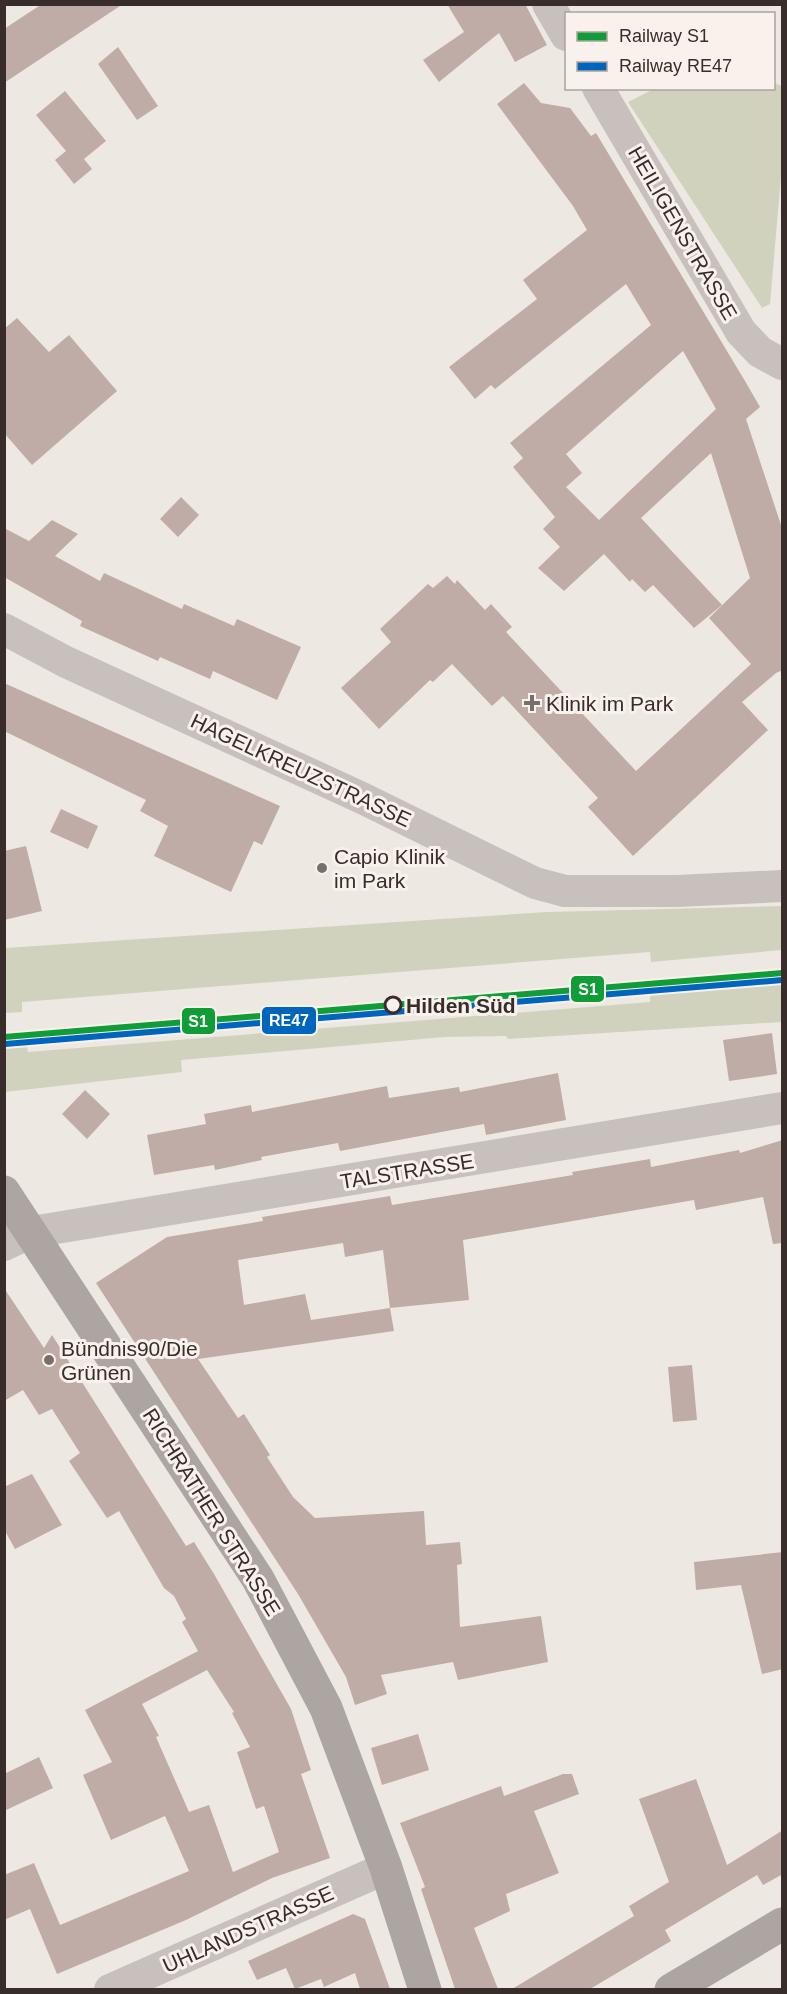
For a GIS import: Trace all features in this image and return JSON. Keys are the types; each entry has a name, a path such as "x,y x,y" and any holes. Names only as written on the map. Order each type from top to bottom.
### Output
{"main road":[{"name":"RICHRATHER STRASSE","path":"4,1192 18,1239 258,1579 326,1708 386,1868 425,1989"},
{"path":"671,1989 783,1924"}],"street":[{"path":"548,4 565,32"},
{"name":"HEILIGENSTRASSE","path":"599,90 741,332 760,352 783,364"},
{"name":"HAGELKREUZSTRASSE","path":"4,629 66,662 250,745 535,883 565,891 677,891 783,886"},
{"name":"TALSTRASSE","path":"18,1239 783,1108"},
{"name":"UHLANDSTRASSE","path":"110,1989 386,1868"}],"green space":[{"path":"775,83 782,86 782,165 770,304 762,308 628,102 652,90 775,90"},
{"path":"782,906 782,950 651,962 650,952 22,1002 22,1012 5,1013 5,948 547,912"},
{"path":"782,982 782,1022 508,1039 506,1036 445,1037 181,1060 182,1072 5,1092 5,1044 26,1042 28,1052 650,1002 650,992"}],"building":[{"path":"42,4 123,4 4,83 4,29"},
{"path":"447,4 525,4 547,45 515,62 499,33 439,82 423,60 464,32"},
{"path":"118,47 158,106 137,120 98,64"},
{"path":"524,83 541,103 570,108 591,136 596,133 760,407 746,419 783,531 783,670 776,673 742,702 768,730 633,856 588,807 598,798 503,696 492,706 452,664 433,682 430,680 379,729 341,688 391,642 380,629 428,584 433,588 447,576 455,584 457,580 485,610 491,604 512,627 506,632 636,771 751,664 709,618 750,578 711,453 641,518 722,605 694,628 653,585 645,592 632,579 630,582 604,554 564,591 538,568 560,547 543,529 555,517 513,467 523,458 510,443 651,325 626,284 495,389 491,385 475,399 449,367 537,299 523,280 587,230 573,206 497,104","holes":["683,351 716,409 599,520 566,487 582,473 566,454"]},
{"path":"65,91 106,141 84,159 92,169 74,184 55,160 66,151 36,115"},
{"path":"17,318 49,352 69,335 117,391 32,465 4,433 4,329"},
{"path":"181,497 199,515 178,537 160,519"},
{"path":"52,520 78,534 55,556 100,581 104,573 182,609 184,604 234,626 237,619 301,647 277,700 213,671 210,679 160,657 158,661 80,626 82,621 4,577 4,528 29,541"},
{"path":"4,683 280,806 262,845 254,841 231,892 154,856 168,826 140,811 146,800 4,731"},
{"path":"61,809 98,826 88,849 50,832"},
{"path":"26,846 42,911 4,920 4,851"},
{"path":"772,1033 777,1074 729,1081 723,1040"},
{"path":"558,1073 566,1120 486,1135 484,1124 340,1151 338,1143 261,1157 262,1160 215,1170 214,1165 154,1175 147,1135 206,1124 204,1114 251,1105 252,1112 387,1086 389,1098 459,1087 460,1092"},
{"path":"85,1090 110,1114 87,1139 62,1114"},
{"path":"783,1140 783,1243 773,1244 763,1197 696,1210 694,1200 463,1240 469,1300 390,1308 394,1331 198,1359 238,1418 244,1414 270,1455 267,1457 293,1497 315,1518 424,1511 426,1545 460,1542 462,1564 457,1565 460,1627 541,1616 548,1662 458,1680 453,1662 381,1675 387,1694 355,1705 346,1677 298,1594 96,1283 167,1237 263,1221 262,1217 390,1196 392,1205 573,1175 572,1172 650,1159 651,1167 739,1150 740,1153","holes":["343,1243 345,1257 383,1250 390,1308 311,1320 305,1294 244,1305 238,1260"]},
{"path":"4,1288 44,1348 52,1335 186,1546 194,1542 214,1574 291,1709 311,1770 301,1774 330,1858 272,1878 186,1920 57,1974 30,1909 4,1920 4,1875 34,1863 60,1925 189,1871 165,1816 111,1840 83,1775 112,1762 85,1710 198,1651 182,1622 186,1619 174,1596 164,1588 119,1511 107,1518 69,1461 80,1453 52,1409 39,1415 23,1390 4,1401","holes":["207,1670 234,1712 232,1713 250,1747 237,1752 256,1809 264,1806 279,1852 233,1872 209,1805 189,1812 156,1737 159,1736 142,1704"]},
{"path":"692,1365 697,1420 673,1422 668,1367"},
{"path":"32,1474 62,1525 15,1549 4,1529 4,1487"},
{"path":"783,1552 783,1669 762,1674 741,1585 696,1590 694,1562"},
{"path":"418,1734 429,1770 382,1785 371,1748"},
{"path":"39,1757 53,1788 4,1811 4,1774"},
{"path":"563,1774 572,1774 579,1794 534,1811 559,1873 506,1894 510,1911 474,1928 498,1989 455,1989 421,1889 425,1887 400,1823 501,1786 504,1796"},
{"path":"696,1779 727,1865 783,1830 783,1874 763,1885 757,1875 665,1930 671,1941 590,1989 512,1989 634,1916 629,1906 669,1882 639,1799"},
{"path":"353,1914 365,1919 390,1989 360,1989 355,1973 324,1987 321,1979 295,1989 286,1968 257,1980 248,1961"}],"rail line":[{"name":"S1","path":"4,1037 782,973"},
{"name":"RE47","path":"5,1044 782,980"}],"place":[{"name":"Klinik im Park","path":"532,703"},
{"name":"Capio Klinik im Park","path":"322,868"},
{"name":"Hilden Süd","path":"393,1005"},
{"name":"Bündnis90/Die Grünen","path":"49,1360"}]}
